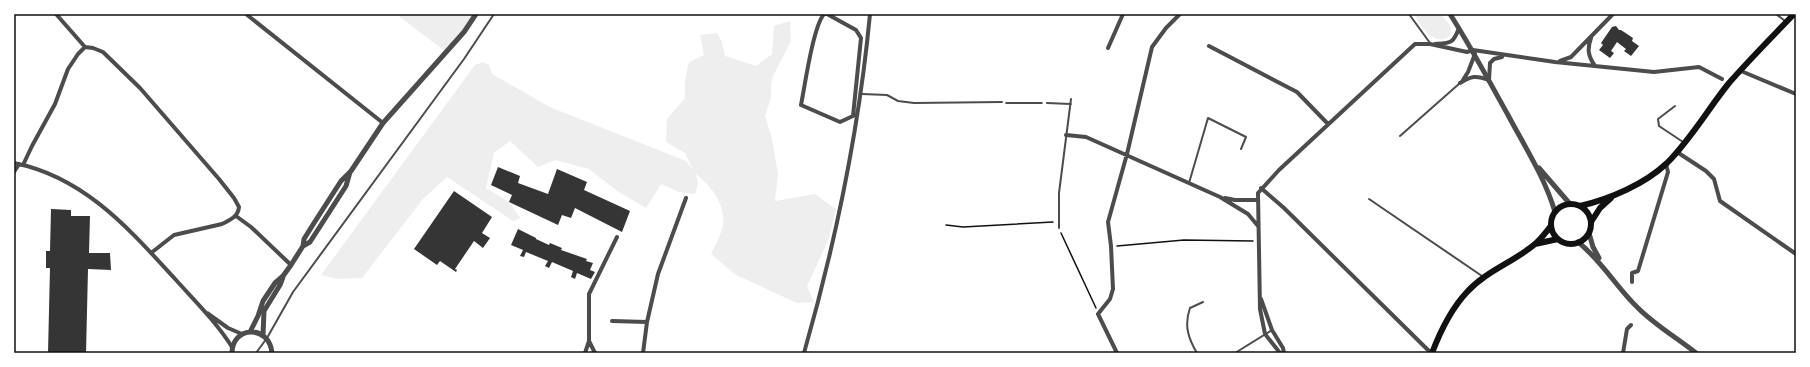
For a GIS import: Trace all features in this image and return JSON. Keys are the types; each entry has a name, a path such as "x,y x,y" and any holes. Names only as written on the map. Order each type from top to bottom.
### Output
{"main road":[{"path":"1580,206 1614,195 1633,186 1666,164 1677,152 1729,84 1794,14"},
{"path":"1551,226 1558,238 1564,242 1578,242 1589,233 1591,222 1600,208 1614,195"},
{"path":"1432,353 1439,335 1451,313 1467,292 1484,278 1535,244 1551,226 1555,212 1559,208 1570,204 1580,206 1588,212 1591,222"},
{"path":"1535,244 1558,238"}],"street":[{"path":"56,14 85,48"},
{"path":"246,14 383,123"},
{"path":"250,332 258,316 262,301 275,283 283,276 303,246 310,242 346,186 351,172 383,123 464,32 476,14"},
{"path":"825,14 856,30 861,38 853,116 840,122 801,105 819,19 825,14"},
{"path":"804,353 846,185 862,94 870,14"},
{"path":"1108,48 1123,14"},
{"path":"1117,353 1098,314 1110,299 1112,288 1111,246 1108,222 1127,154 1152,47 1166,28 1180,14"},
{"path":"1450,14 1474,52 1535,164 1555,212"},
{"path":"1555,62 1570,57 1613,14"},
{"path":"1280,353 1265,334 1260,310 1258,193 1261,188 1328,124 1411,47 1415,44 1446,44 1452,42 1459,28"},
{"path":"1592,36 1588,49 1590,59 1595,66"},
{"path":"1430,44 1467,52 1654,72 1692,66 1699,67 1722,79"},
{"path":"1209,46 1297,92 1328,124"},
{"path":"14,172 32,146 55,104 68,69 78,54 85,48 93,48 103,52 140,88 234,198 239,207 236,216 222,224 174,235 151,253"},
{"path":"1460,83 1468,72 1474,52"},
{"path":"1489,80 1490,63 1494,58 1510,56"},
{"path":"1741,71 1796,94"},
{"path":"1460,83 1468,77 1489,80"},
{"path":"1066,135 1086,137 1127,154 1220,197 1248,214 1258,226"},
{"path":"1677,152 1706,171 1714,179 1720,201 1796,254"},
{"path":"19,164 60,180 99,202 123,224 203,309 224,334 231,351"},
{"path":"1535,164 1570,204"},
{"path":"1632,282 1632,273 1638,271 1668,172 1666,164"},
{"path":"1261,188 1284,208 1432,353"},
{"path":"1220,197 1235,200 1257,200"},
{"path":"643,353 658,274 686,198"},
{"path":"236,216 251,227 291,265"},
{"path":"1589,233 1593,247 1602,265"},
{"path":"585,353 589,341 589,294 617,237"},
{"path":"1578,242 1602,265 1620,289 1639,309 1696,353"},
{"path":"265,337 264,311 280,285 283,276"},
{"path":"1259,292 1272,330 1283,348 1284,353"},
{"path":"203,309 228,328 242,334"},
{"path":"612,321 648,322"},
{"path":"1623,353 1627,329 1631,325"},
{"path":"231,351 236,340 242,334 250,332 265,337 271,344 272,353"},
{"path":"589,341 595,353"}],"lane":[{"path":"256,353 293,292 464,59 494,14"},
{"path":"1410,14 1430,44"},
{"path":"1776,14 1786,22"},
{"path":"1400,136 1460,83"},
{"path":"862,94 887,96 898,101 914,103 1002,102"},
{"path":"1059,228 1060,193 1071,99"},
{"path":"1047,103 1071,104"},
{"path":"1675,106 1658,119 1659,126 1684,143"},
{"path":"1189,183 1208,118 1246,137 1240,149"},
{"path":"1369,199 1484,278"},
{"path":"1197,353 1188,337 1186,319 1190,308 1203,302"},
{"path":"1235,353 1272,330"}],"path":[{"path":"1002,102 1047,103"},
{"path":"946,225 963,227 1059,221"},
{"path":"1059,228 1098,314"},
{"path":"1111,246 1184,240 1258,242"}],"shaded area":[{"path":"396,14 476,14 446,52"},
{"path":"1414,14 1441,14 1451,27 1450,36 1444,39 1433,37 1424,29"},
{"path":"790,21 791,41 773,76 771,98 765,116 772,139 778,174 775,201 815,194 836,209 828,241 807,286 814,302 797,303 736,275 711,254 720,236 723,224 722,209 712,190 696,174 698,184 695,194 679,192 661,184 646,208 617,191 589,169 555,160 538,167 510,141 494,153 486,188 509,202 520,218 513,221 447,177 423,199 362,278 338,279 321,275 475,65 483,62 489,65 492,74 550,107 686,161 693,170 685,153 666,142 667,119 685,98 685,80 689,62 704,55 700,35 717,33 722,42 725,56 756,66 772,54 774,26"}],"building":[{"path":"1616,26 1619,30 1633,38 1632,41 1639,46 1631,56 1624,51 1626,49 1617,42 1611,51 1614,53 1610,58 1599,50 1603,45 1601,43 1612,27"},
{"path":"498,167 520,176 518,183 548,194 557,169 587,182 584,190 630,211 622,232 575,208 571,218 562,215 558,225 509,202 512,195 491,185"},
{"path":"454,191 492,217 482,233 490,238 483,248 474,241 455,269 457,270 456,272 440,261 437,265 414,249"},
{"path":"51,209 71,210 71,216 90,216 89,253 110,253 111,270 88,269 86,353 48,353 50,268 46,268 46,251 50,251"},
{"path":"518,229 549,245 550,243 562,248 561,250 587,259 586,261 593,263 590,270 595,272 591,279 577,273 575,279 571,277 573,271 552,262 549,268 545,266 548,261 526,252 524,257 520,256 523,250 511,245"}]}
